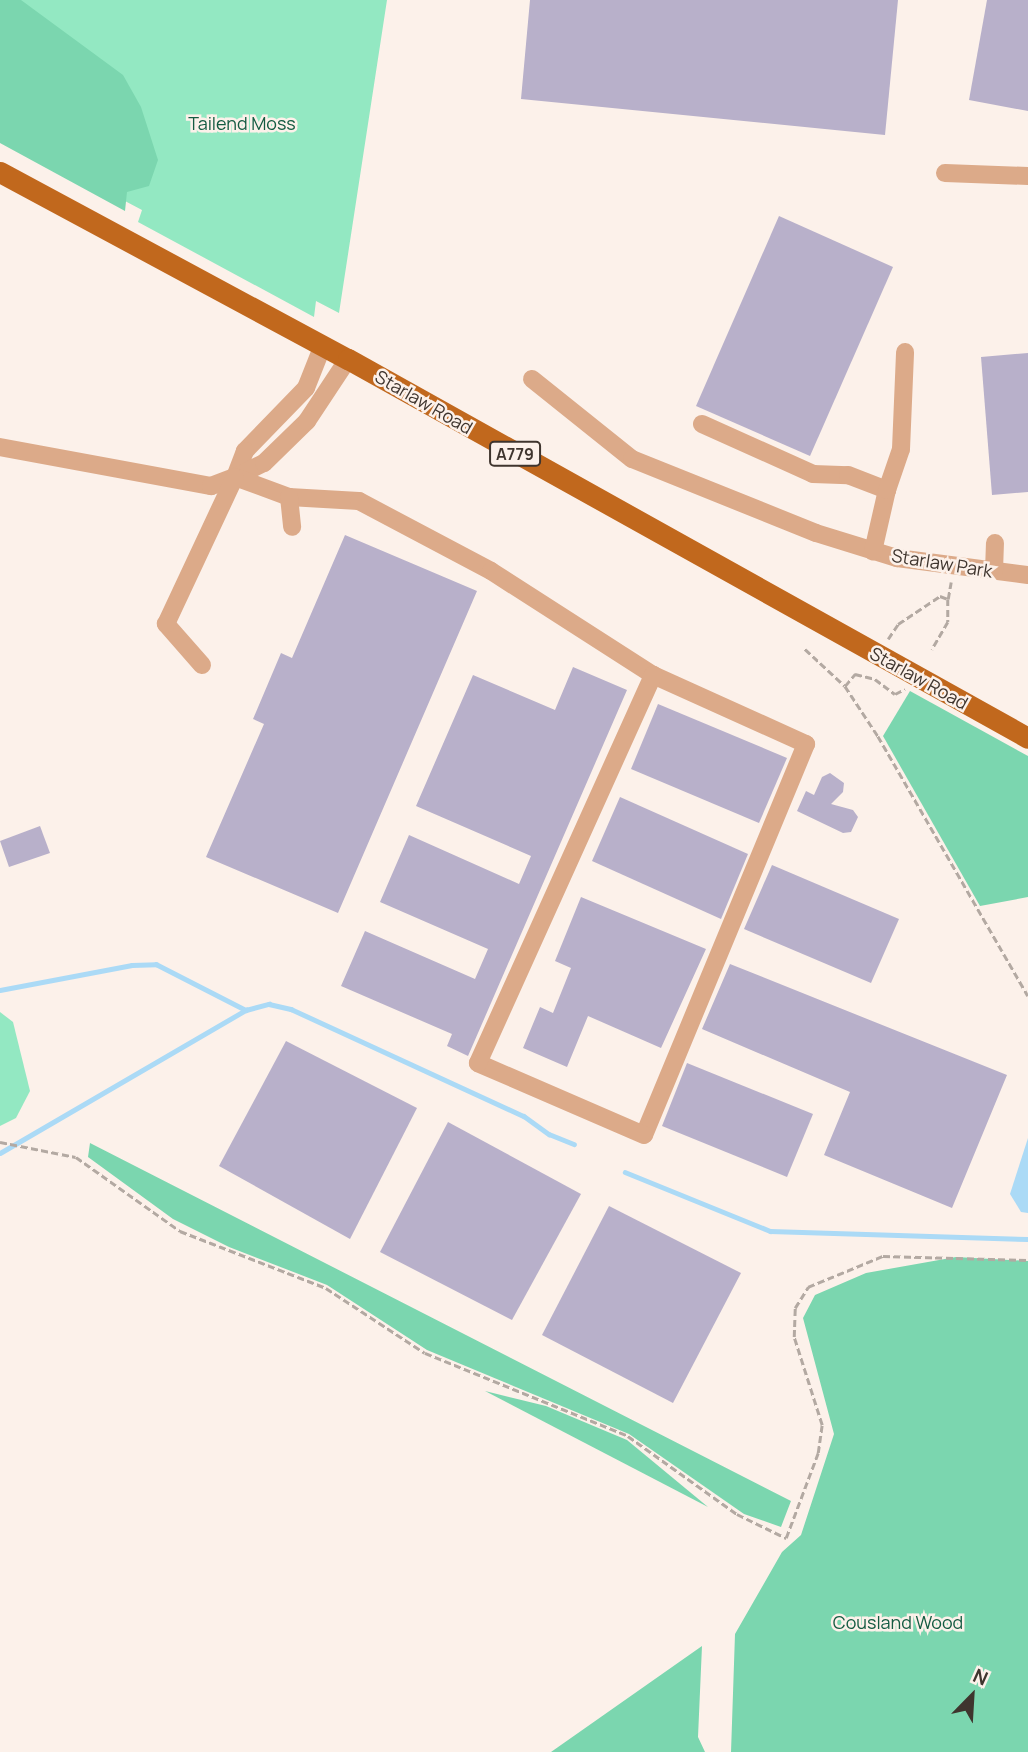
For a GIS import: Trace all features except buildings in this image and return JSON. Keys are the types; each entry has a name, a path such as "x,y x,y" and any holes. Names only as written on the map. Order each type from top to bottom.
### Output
{"main road":[{"name":"Starlaw Road","path":"0,172 323,345 1028,738"}],"street":[{"path":"945,173 1028,176"},
{"path":"202,665 166,624 245,451 306,388 323,345"},
{"path":"873,551 887,490 901,449 905,352"},
{"path":"0,447 211,486 264,463 307,421 348,359"},
{"name":"Starlaw Park","path":"532,379 632,460 816,533 873,551 1028,575"},
{"path":"702,424 813,474 848,474 887,490"},
{"path":"235,477 289,497 359,501 491,571 653,675 806,744 643,1135 478,1063 653,675"},
{"path":"289,497 292,527"},
{"path":"994,571 995,543"}],"path":[{"path":"895,648 887,643 898,624 940,596 948,599 948,622 932,650"},
{"path":"806,649 845,686 1028,996"},
{"path":"845,686 855,674 875,679 895,694 910,685"},
{"path":"0,1142 9,1141 31,1149 76,1157 180,1231 327,1288 425,1353 628,1436 737,1514 786,1538 818,1453 822,1425 794,1337 794,1308 808,1287 883,1256 1028,1260"}],"green space":[{"name":"Tailend Moss","path":"0,0 387,0 339,313 316,301 314,317 138,222 142,210 0,135"},
{"path":"0,0 21,0 123,75 141,107 158,160 149,186 127,192 125,211 0,143"},
{"path":"910,691 1028,756 1028,897 980,906 883,736"},
{"path":"0,1012 13,1022 30,1091 16,1118 0,1126"},
{"path":"90,1143 791,1501 781,1527 744,1514 629,1434 427,1350 327,1285 229,1247 173,1219 88,1157"},
{"name":"Cousland Wood","path":"956,1257 1028,1261 1028,1752 731,1752 735,1634 782,1552 801,1535 834,1434 803,1318 815,1295 866,1273"},
{"path":"485,1391 546,1406 627,1440 708,1507"},
{"path":"702,1646 698,1737 705,1752 551,1752"}],"water":[{"path":"1028,1138 1028,1213 1021,1212 1010,1194"}],"waterway":[{"path":"0,990 132,965 156,964 246,1010 269,1004 291,1009 524,1116 549,1134 574,1144"},
{"path":"0,1153 246,1010"},
{"path":"625,1172 770,1231 1028,1239"}]}
